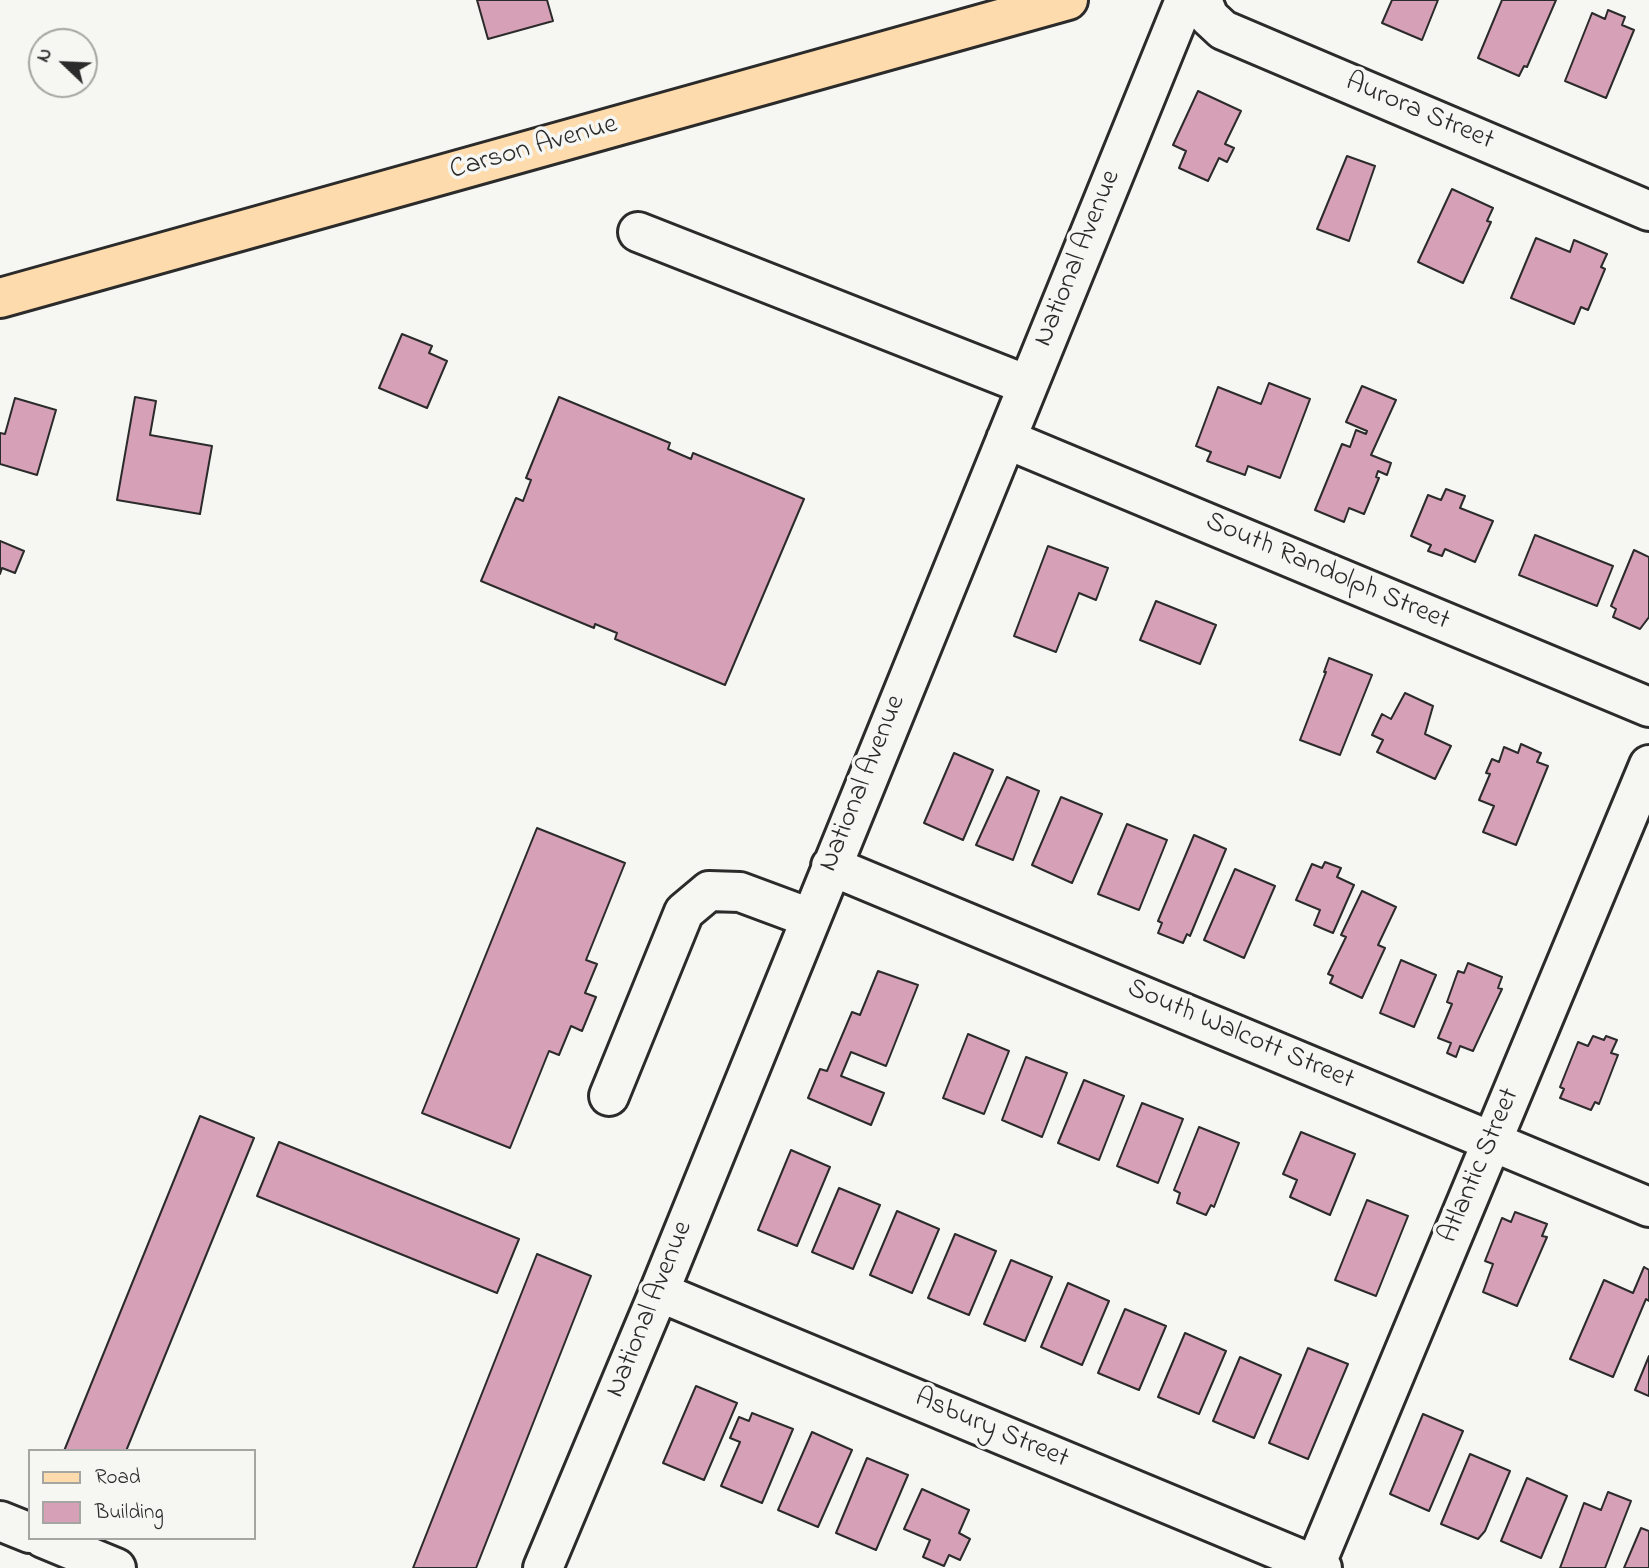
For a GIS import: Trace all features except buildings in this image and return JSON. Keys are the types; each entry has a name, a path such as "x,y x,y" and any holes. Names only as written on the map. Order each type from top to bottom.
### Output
{"main road":[{"name":"Carson Avenue","path":"0,298 1065,0"}],"street":[{"name":"National Avenue","path":"543,1568 659,1292 1185,0"},
{"name":"Aurora Street","path":"1202,0 1209,17 1223,30 1649,211"},
{"path":"638,232 1027,385"},
{"name":"South Randolph Street","path":"1006,439 1649,707"},
{"name":"Atlantic Street","path":"1317,1567 1649,765"},
{"name":"South Walcott Street","path":"831,866 1649,1207"},
{"path":"608,1096 684,912 709,891 740,892 810,918"},
{"name":"Asbury Street","path":"659,1292 1317,1567"},
{"path":"0,1521 28,1532"},
{"path":"48,1540 116,1568"}]}
